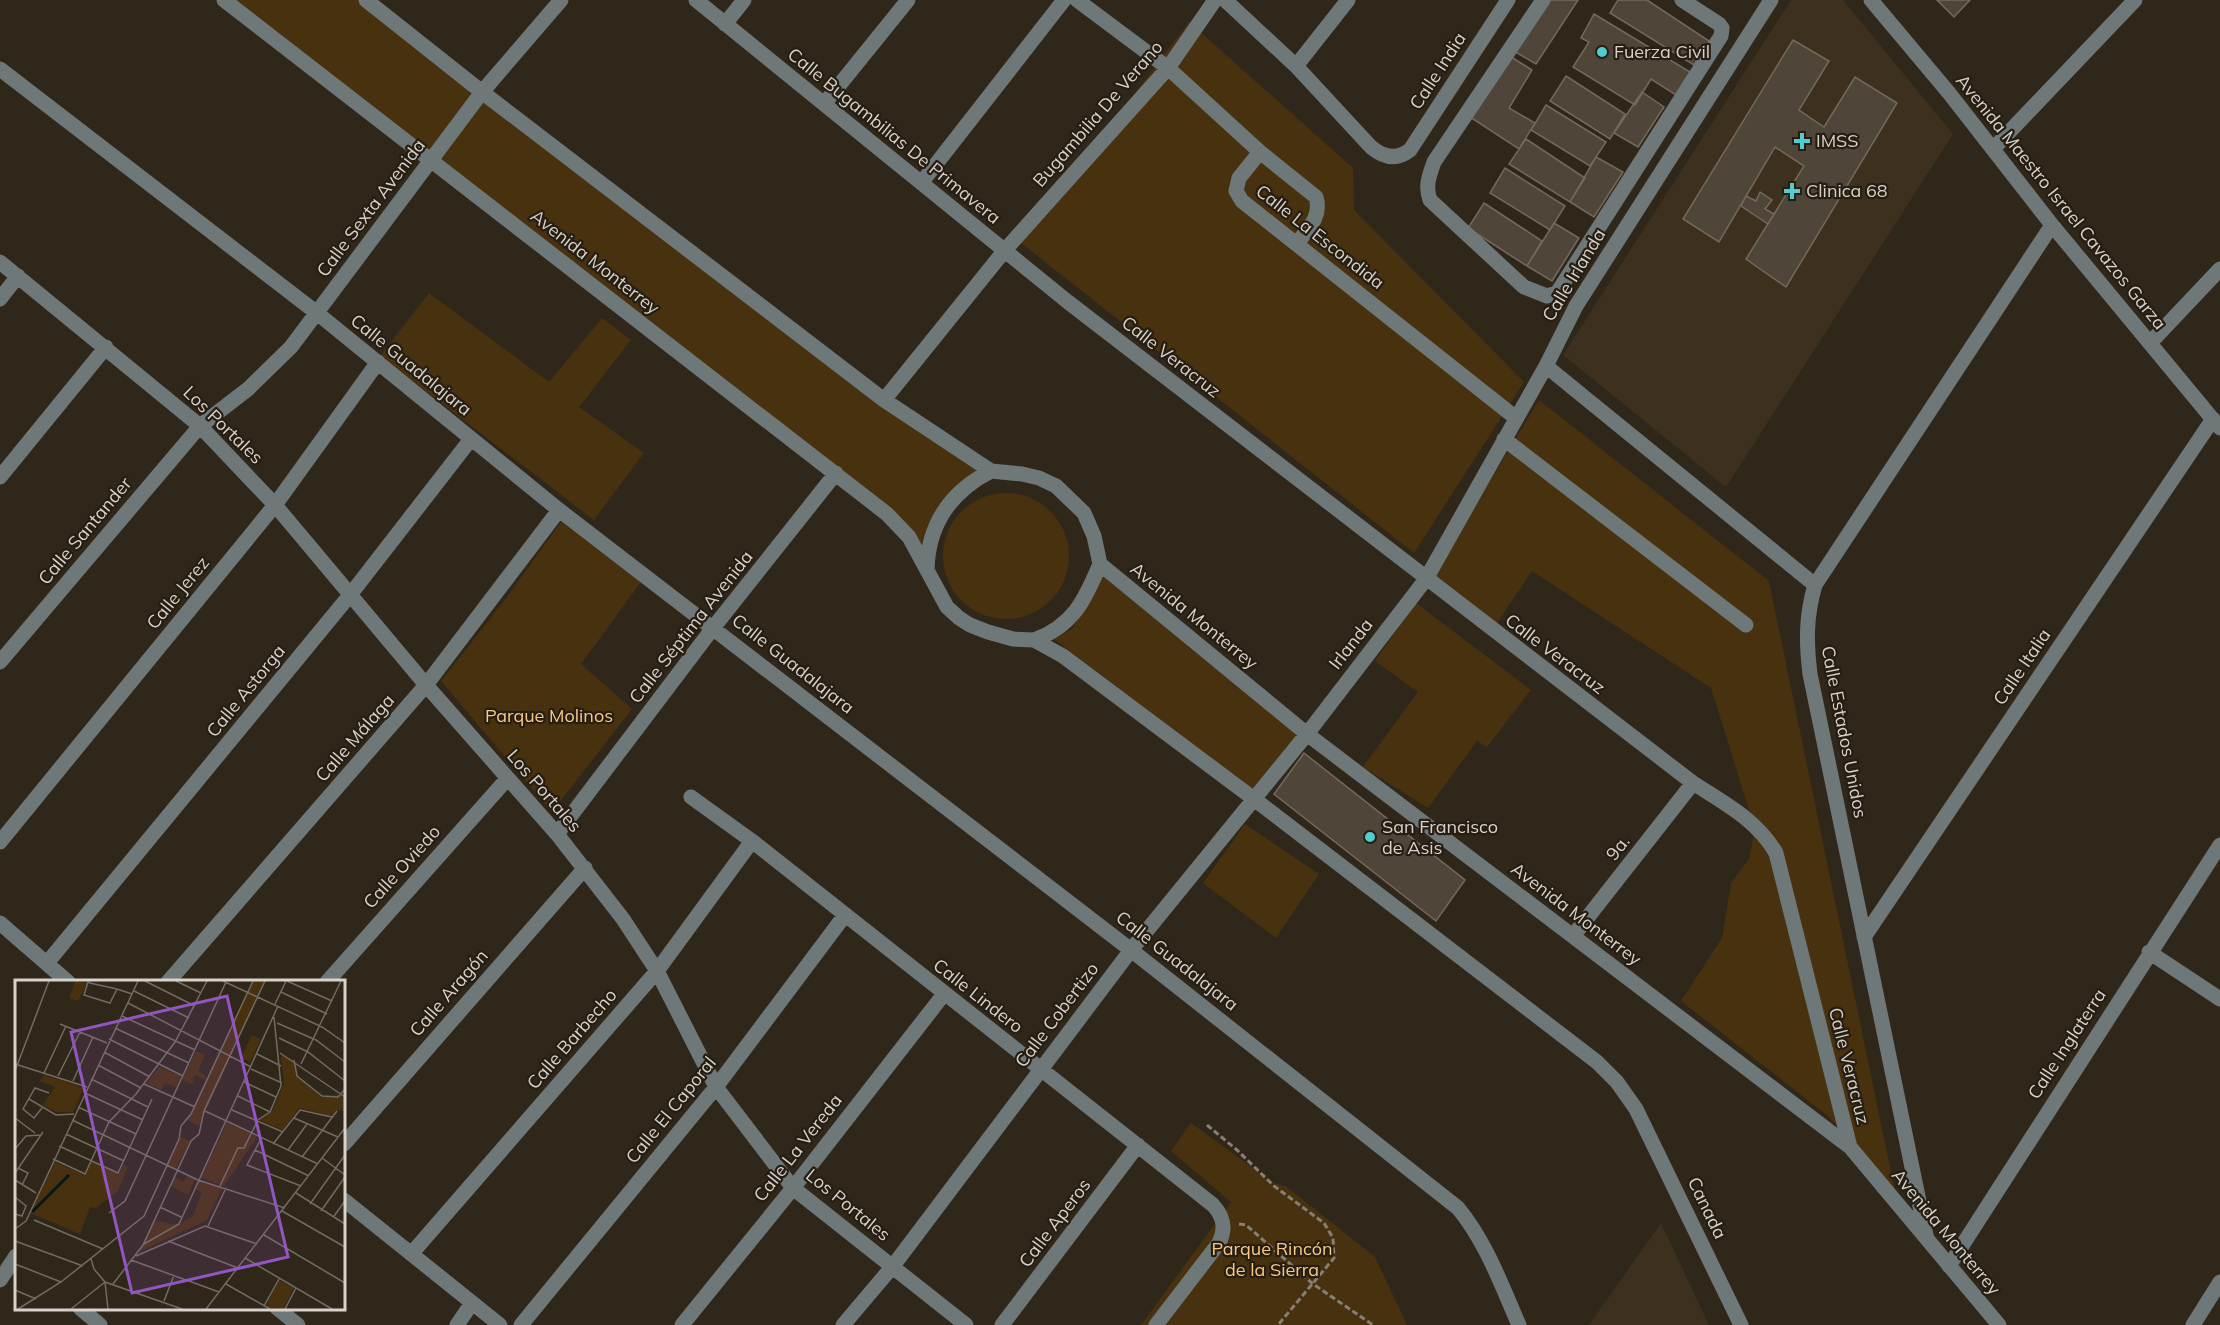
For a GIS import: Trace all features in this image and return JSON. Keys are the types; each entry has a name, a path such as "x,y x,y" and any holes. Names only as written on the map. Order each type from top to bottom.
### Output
{"street":[{"name":"Avenida Monterrey","path":"224,0 887,514 909,537 947,607 964,621 988,632 1013,639 1034,640 1063,656 1597,1062 1617,1082 1636,1109"},
{"path":"366,0 482,92 884,400 991,471 1039,478 1063,492 1084,513 1094,536 1100,564 1090,589 1066,622 1052,634 1034,640"},
{"name":"Calle Sexta Avenida","path":"200,426 248,389 275,364 317,313 482,92 561,0"},
{"name":"Calle Bugambilias De Primavera","path":"696,0 1068,302"},
{"path":"725,24 744,0"},
{"path":"824,104 908,0"},
{"path":"922,182 1064,0"},
{"path":"1077,0 1168,68 1260,152 1316,197 1319,206 1316,218 1297,243"},
{"name":"Bugambilia De Verano","path":"1005,250 1168,68 1215,0"},
{"path":"1225,0 1296,66 1348,0"},
{"name":"Calle India","path":"1296,66 1371,147 1383,155 1396,158 1410,150 1508,0"},
{"path":"1543,0 1434,162 1428,179 1427,191 1431,200 1524,286 1547,296 1557,294 1721,36 1722,28 1719,24 1682,0"},
{"name":"Calle Irlanda","path":"1426,579 1546,366 1576,306 1771,0"},
{"name":"Avenida Maestro Israel Cavazos Garza","path":"1871,0 1949,93 2052,225 2216,423"},
{"path":"1993,149 2135,0"},
{"name":"Calle Guadalajara","path":"0,69 317,313 559,510 1131,950 1458,1208 1485,1247 1519,1325"},
{"name":"Calle La Escondida","path":"1260,152 1239,178 1236,192 1242,201 1516,418"},
{"name":"Calle Estados Unidos","path":"1926,1238 1810,674 1807,646 1809,607 1815,585 2052,225"},
{"path":"884,400 1005,250"},
{"name":"Los Portales","path":"0,262 200,426 275,505 426,685 585,868 623,919 657,971 716,1087 793,1188 966,1325"},
{"path":"2150,344 2220,268"},
{"path":"0,299 18,276"},
{"name":"Calle Veracruz","path":"1068,302 1693,783 1746,818 1769,841 1776,853 1850,1147"},
{"path":"0,477 106,347"},
{"name":"Calle Jerez","path":"0,842 275,505 378,362"},
{"path":"1546,366 1815,585"},
{"name":"Calle Italia","path":"1864,937 2216,423"},
{"name":"Calle Santander","path":"0,662 200,426"},
{"path":"1504,439 1746,625"},
{"name":"Calle Astorga","path":"47,963 350,595 471,440"},
{"path":"927,570 928,550 936,524 963,488 991,471"},
{"name":"Calle Séptima Avenida","path":"557,834 836,473"},
{"name":"Calle Málaga","path":"169,980 426,685 559,510"},
{"name":"Avenida Monterrey","path":"1100,564 1307,734 1850,1147 1999,1325"},
{"name":"Irlanda","path":"1307,734 1426,579"},
{"name":"Calle Cobertizo","path":"843,1325 893,1266 1131,950 1307,734"},
{"name":"Calle Oviedo","path":"328,980 507,779"},
{"name":"9a.","path":"1573,936 1693,783"},
{"name":"Calle Lindero","path":"691,797 752,841 1138,1144 1213,1205 1221,1214 1223,1228"},
{"name":"Calle Barbecho","path":"412,1253 657,971 752,841"},
{"name":"Calle Inglaterra","path":"1949,1266 2220,845"},
{"name":"Calle Aragón","path":"345,1143 585,868"},
{"name":"Calle El Caporal","path":"521,1325 716,1087 845,915"},
{"path":"0,923 67,980"},
{"path":"2149,952 2220,999"},
{"name":"Calle La Vereda","path":"682,1325 793,1188 944,994"},
{"name":"Canada","path":"1636,1109 1741,1325"},
{"name":"Calle Aperos","path":"1002,1325 1138,1144"},
{"path":"345,1201 500,1325"},
{"path":"1156,1325 1219,1242 1223,1228"},
{"path":"0,1280 15,1258"},
{"path":"2193,1325 2220,1282"},
{"path":"457,1325 472,1304"},
{"path":"82,1310 100,1325"},
{"path":"279,1310 298,1325"}],"path":[{"path":"1207,1125 1274,1186 1324,1223 1333,1238 1334,1258 1278,1325"},
{"path":"1223,1228 1246,1224 1313,1284 1373,1325"}],"shaded area":[{"name":"Clinica 68","path":"1791,0 1843,0 1953,134 1726,487 1563,355"},
{"path":"1661,1223 1709,1325 1589,1325"}],"green space":[{"path":"224,0 366,0 482,92 991,471 971,482 928,550"},
{"path":"1189,22 1353,168 1354,210 1524,382 1414,553 1021,243"},
{"path":"429,293 549,382 602,318 631,340 579,407 644,453 594,520 380,356"},
{"path":"1539,400 1769,581 1895,1192 1829,1117 1681,1001 1722,938 1731,883 1749,859 1755,829 1711,688 1532,571 1495,626 1430,581"},
{"path":"1006,493 1030,498 1050,512 1064,532 1069,556 1064,580 1050,600 1030,614 1006,619 982,614 962,600 948,580 943,556 948,532 962,512 982,498"},
{"name":"Parque Molinos","path":"561,522 641,582 581,664 632,709 552,812 441,681 504,601"},
{"path":"1101,573 1298,735 1253,790 1054,639 1072,629 1094,596"},
{"path":"1416,603 1531,690 1487,747 1477,741 1428,808 1363,767 1418,692 1375,661"},
{"path":"1245,824 1319,874 1276,938 1203,883"},
{"name":"Parque Rincón de la Sierra","path":"1191,1123 1274,1183 1287,1187 1375,1257 1407,1325 1141,1325 1231,1202 1171,1151"}],"building":[{"path":"1545,0 1578,0 1536,64 1512,50"},
{"path":"1618,0 1647,0 1709,41 1694,65 1610,13"},
{"path":"1937,0 1970,0 1954,17"},
{"path":"1594,14 1690,72 1676,95 1651,79 1635,105 1573,67 1589,42 1581,38"},
{"path":"1793,40 1829,61 1799,110 1824,127 1855,77 1897,103 1786,287 1746,259 1804,166 1775,147 1719,242 1683,219"},
{"path":"1508,55 1532,70 1509,108 1535,123 1519,149 1470,117"},
{"path":"1566,76 1625,114 1610,139 1550,101"},
{"path":"1642,92 1664,107 1638,147 1614,133"},
{"path":"1546,105 1606,142 1590,166 1531,130"},
{"path":"1526,139 1585,178 1570,202 1509,164"},
{"path":"1596,157 1623,172 1594,217 1570,202"},
{"path":"1505,168 1565,206 1550,230 1490,193"},
{"path":"1760,192 1772,200 1765,209 1774,214 1768,224 1741,206 1746,196 1756,201"},
{"path":"1484,203 1542,241 1527,266 1468,228"},
{"path":"1554,223 1579,238 1552,281 1527,266"},
{"name":"San Francisco de Asis","path":"1304,753 1465,880 1436,921 1274,794"}],"place":[{"name":"Fuerza Civil","path":"1602,52"},
{"name":"IMSS","path":"1802,141"},
{"name":"Clinica 68","path":"1792,191"},
{"name":"San Francisco de Asis","path":"1370,837"}]}
